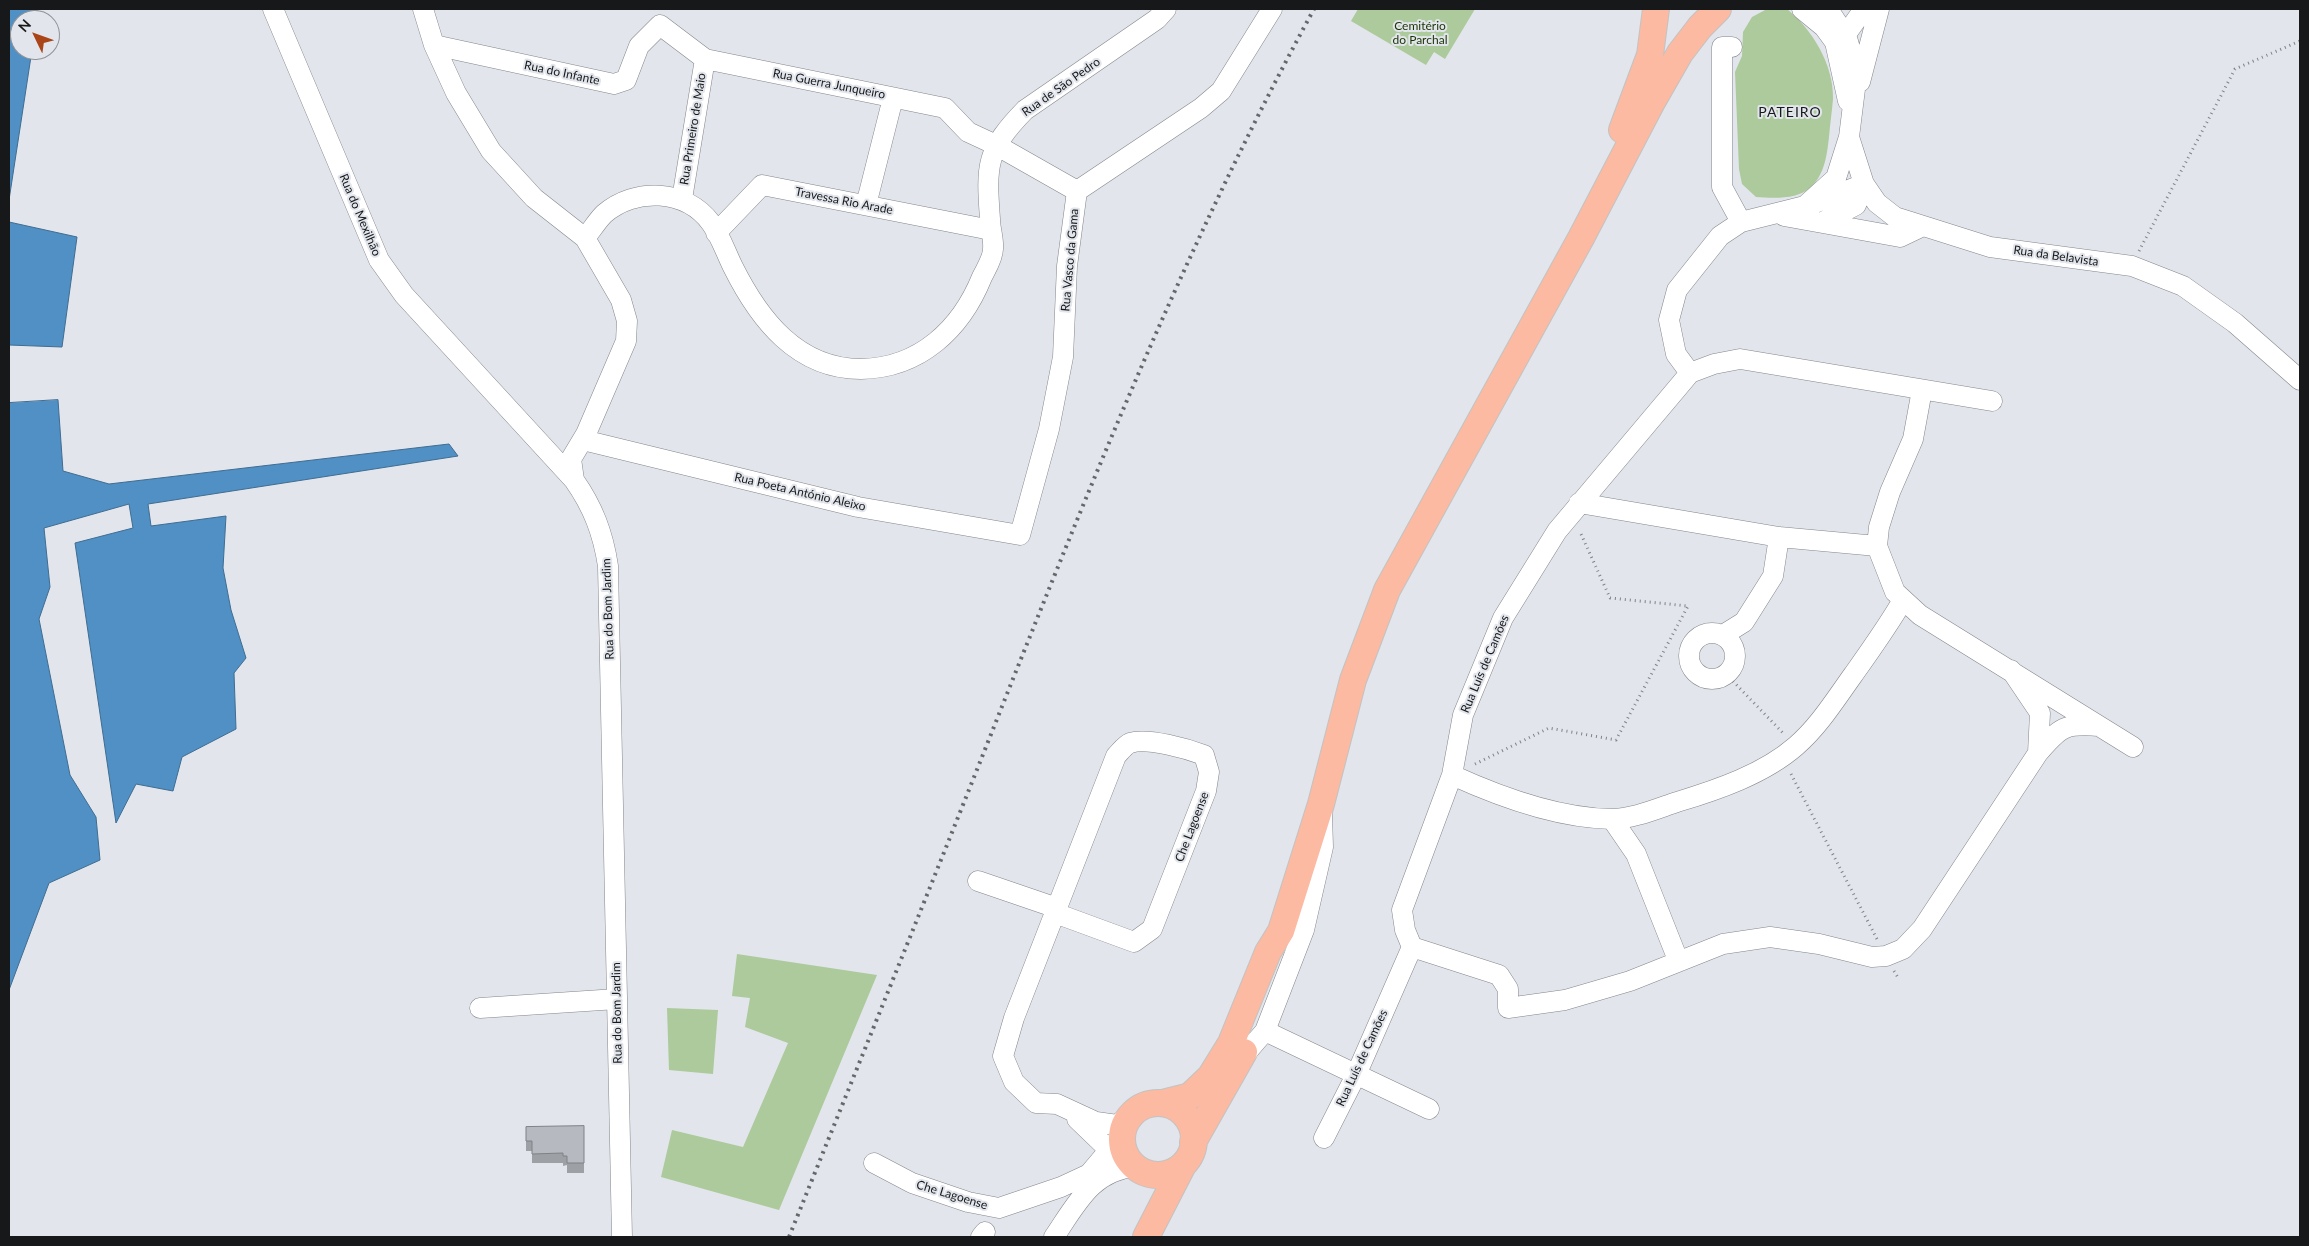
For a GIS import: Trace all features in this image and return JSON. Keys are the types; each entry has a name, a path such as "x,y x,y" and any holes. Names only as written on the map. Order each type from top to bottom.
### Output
{"main road":[{"path":"1581,238 1650,55 1656,9"},
{"path":"1139,1237 1152,1200 1150,1183 1135,1169 1123,1148 1121,1132 1144,1106 1190,1096 1210,1077 1231,1043 1268,952 1281,932 1321,804 1353,680 1387,590 1581,238 1652,102 1680,54 1700,27 1718,9"},
{"path":"1146,1237 1188,1153 1241,1059 1266,1006 1316,852 1321,804"},
{"path":"1135,1169 1164,1175 1177,1170 1188,1153 1193,1132 1187,1118 1176,1108 1162,1103"}],"street":[{"name":"Rua do Mexilhão","path":"273,9 379,260 404,295 574,480"},
{"path":"423,9 434,46 456,93 492,151 534,198 585,238 621,300 627,321 626,342 583,440 571,459 574,480"},
{"name":"Rua de São Pedro","path":"585,238 604,214 625,203 649,195 678,197 696,208 712,223 749,298 766,322 788,344 821,363 860,369 891,366 946,336 966,310 980,282 993,250 988,168 996,145 1007,128 1025,110 1157,19 1166,9"},
{"name":"Rua Vasco da Gama","path":"1020,535 1049,429 1063,357 1067,266 1077,191 1201,108 1221,91 1272,9"},
{"path":"1802,9 1849,30 1864,9"},
{"path":"1850,116 1878,9"},
{"name":"Rua do Infante","path":"434,46 614,84 626,80 639,46 661,17"},
{"name":"Rua Guerra Junqueiro","path":"661,17 705,59 945,108 968,132 996,145 1077,191"},
{"path":"1833,23 1850,116"},
{"path":"1732,47 1722,47 1722,187 1741,222"},
{"name":"Rua Primeiro de Maio","path":"682,199 705,59"},
{"path":"866,205 893,98"},
{"name":"Rua da Belavista","path":"1850,116 1849,137 1864,184 1876,202 1895,216 1990,247 2132,266 2183,286 2235,323 2300,380"},
{"path":"1805,206 1836,178 1849,137"},
{"path":"1864,184 1805,206 1741,222 1720,236 1677,290 1669,320 1676,354 1690,373 1714,364 1740,359 1992,400"},
{"path":"1823,222 1856,205 1864,184"},
{"name":"Travessa Rio Arade","path":"716,233 762,185 991,230"},
{"path":"561,219 604,214"},
{"path":"1772,214 1900,237 1923,226"},
{"name":"Rua Luís de Camões","path":"1324,1138 1356,1075 1412,947 1405,930 1402,910 1452,775 1463,715 1503,618 1557,531 1690,373"},
{"path":"1922,390 1913,439 1890,492 1880,527 1877,546 1895,592 1920,615 2133,747"},
{"name":"Rua Poeta António Aleixo","path":"583,440 858,507 1020,535"},
{"name":"Rua do Bom Jardim","path":"574,480 589,500 603,536 608,566 622,1237"},
{"path":"1579,503 1780,537 1877,546"},
{"path":"1723,636 1744,622 1773,576 1780,537"},
{"path":"1452,775 1498,796 1574,815 1612,819 1637,814 1696,796 1756,772 1795,746 1824,715 1903,600"},
{"path":"1716,633 1729,640 1735,654 1734,662 1726,674 1712,679 1704,678 1698,674 1689,661 1691,646 1701,635 1716,633"},
{"path":"2011,670 2040,713 2038,753"},
{"path":"1412,947 1500,975 1508,989 1508,1008 1565,1000 1630,981 1678,960 1723,944 1770,937 1819,944 1872,957 1886,956 1903,948 1922,929 2038,753 2056,732 2076,724 2100,726"},
{"name":"Che Lagoense","path":"978,881 1056,910 1134,942 1152,929 1206,791 1209,772 1204,755 1189,749 1142,741 1129,743 1116,756 1056,910 1014,1018 1003,1056 1014,1082 1036,1103"},
{"path":"1241,1059 1265,1031 1304,930 1323,848 1321,804"},
{"path":"1612,819 1636,854 1678,960"},
{"path":"480,1008 617,999"},
{"path":"1265,1031 1429,1109"},
{"path":"1036,1103 1057,1104 1096,1122 1118,1124 1121,1132"},
{"path":"1036,1103 1061,1111 1081,1121 1121,1132"},
{"path":"1061,1187 1089,1174 1121,1132"},
{"name":"Che Lagoense","path":"874,1162 912,1183 968,1202 999,1208 1061,1187"},
{"path":"1061,1187 1098,1179 1110,1172 1135,1169"},
{"path":"1054,1237 1098,1179"},
{"path":"1061,1187 1070,1214"}],"path":[{"path":"2132,266 2235,69 2300,41"},
{"path":"1452,775 1550,728 1616,740 1688,606 1610,598 1581,534"},
{"path":"1726,674 1795,746 1802,756 1787,767 1899,980"}],"green space":[{"name":"Cemitério do Parchal","path":"1358,9 1475,9 1445,59 1434,52 1426,65 1351,21"},
{"path":"1767,9 1787,9 1813,37 1830,73 1833,99 1826,157 1816,182 1799,194 1770,198 1756,197 1742,184 1739,169 1735,72 1742,56 1743,32 1752,17"},
{"path":"737,954 877,975 779,1210 661,1177 672,1130 743,1147 788,1043 745,1027 750,998 732,996"},
{"path":"667,1008 718,1010 713,1074 669,1070"}],"water":[{"path":"9,9 38,9 10,10 10,60 30,60 9,200"},
{"path":"9,222 77,237 62,347 9,345"},
{"path":"58,400 63,471 109,484 449,444 458,456 148,504 151,526 226,516 223,568 231,610 246,658 234,673 236,729 182,757 173,791 136,784 116,823 75,543 133,528 129,504 44,528 50,587 39,619 70,775 96,817 100,860 49,883 9,990 9,403"}],"building":[{"path":"584,1126 584,1163 567,1163 567,1156 563,1156 563,1153 532,1154 532,1141 526,1141 526,1127"}],"railway":[{"path":"789,1237 1071,534 1146,356 1226,181 1314,9"}],"district":[{"name":"PATEIRO","path":"1790,112"}]}
